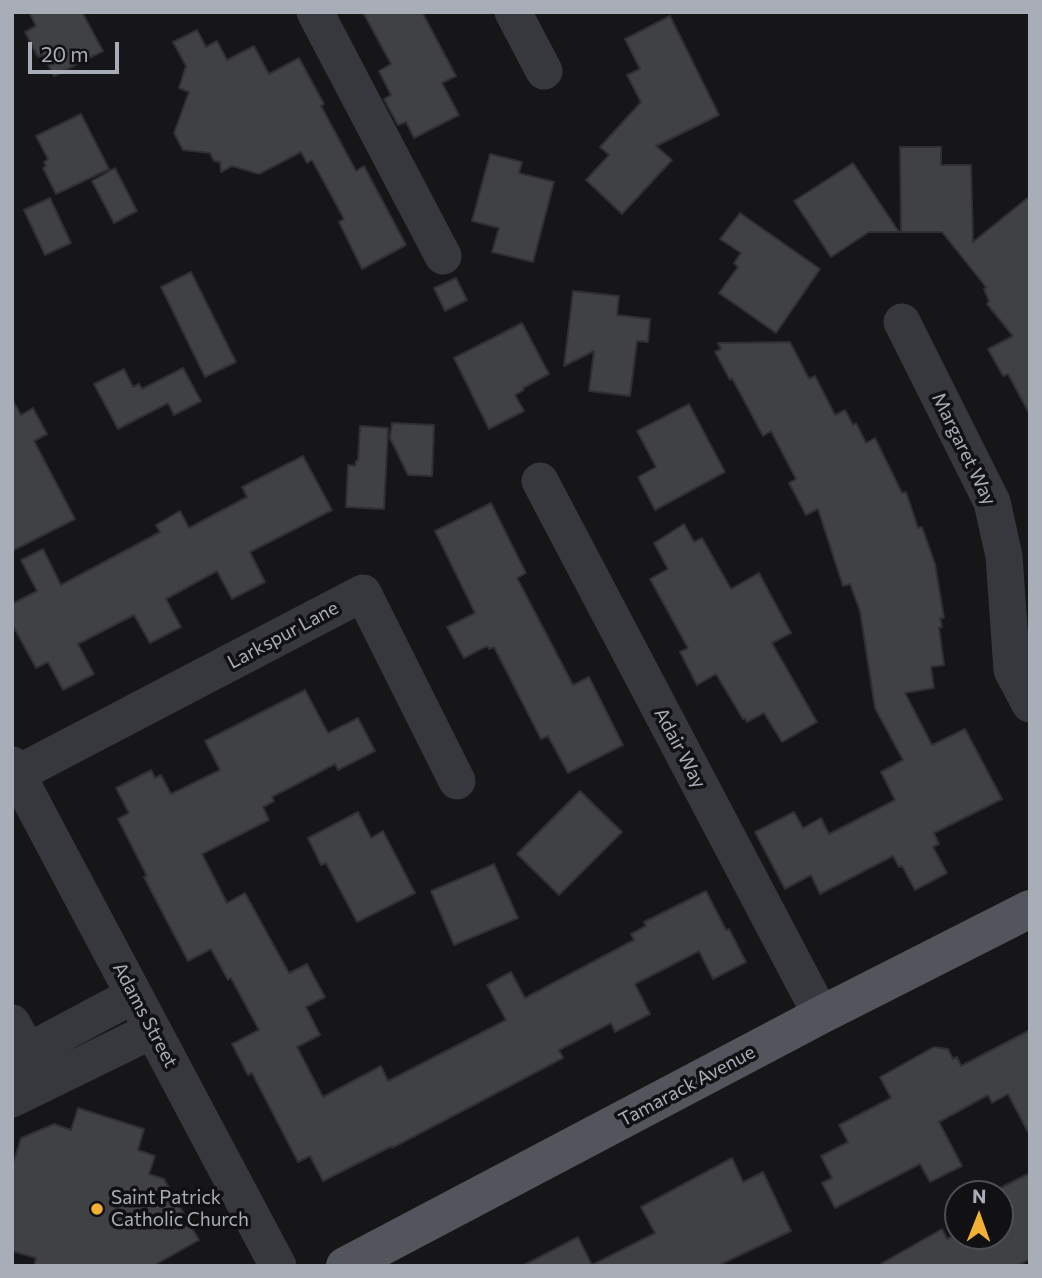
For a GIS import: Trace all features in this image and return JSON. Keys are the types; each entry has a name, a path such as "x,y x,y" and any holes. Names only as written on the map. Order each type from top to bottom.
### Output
{"main road":[{"name":"Tamarack Avenue","path":"345,1266 821,1015 1030,909"}],"street":[{"path":"315,12 443,256"},
{"path":"513,12 544,71"},
{"name":"Margaret Way","path":"902,322 992,502 1004,556 1012,670 1030,704"},
{"name":"Adair Way","path":"540,481 821,1015"},
{"name":"Larkspur Lane","path":"15,769 363,593 457,781"},
{"name":"Adams Street","path":"15,769 278,1266"},
{"path":"22,1063 134,995"},
{"path":"22,1063 153,1030"}],"building":[{"path":"29,12 82,12 103,51 54,76 43,55 38,57 25,32 36,26"},
{"path":"363,12 422,12 456,76 442,83 459,115 414,138 406,122 398,125 384,99 391,95 379,71 391,64"},
{"path":"670,16 719,115 656,146 672,160 622,214 586,180 609,155 600,147 641,102 627,75 640,69 625,39"},
{"path":"197,30 206,47 217,41 227,60 254,46 269,74 299,58 356,171 364,166 406,245 362,269 339,222 344,219 312,160 307,163 301,152 259,174 232,166 221,172 220,162 214,161 210,153 183,150 174,133 189,92 179,88 186,66 173,42"},
{"path":"81,114 109,169 56,194 43,168 48,159 36,136"},
{"path":"900,147 941,147 941,165 971,165 973,242 1030,196 1030,415 1008,374 1003,376 988,349 1013,336 987,304 989,301 984,289 986,287 942,232 901,232"},
{"path":"490,154 522,162 519,173 554,182 533,262 492,252 499,228 472,221"},
{"path":"853,163 899,232 869,232 831,257 794,201"},
{"path":"115,168 137,211 114,223 92,181"},
{"path":"50,198 71,243 45,255 24,210"},
{"path":"740,213 820,269 776,333 719,293 738,267 734,263 741,253 720,239"},
{"path":"191,272 236,362 205,377 161,287"},
{"path":"456,278 467,300 445,311 434,288"},
{"path":"573,291 619,296 617,315 650,319 648,342 637,341 630,396 589,391 594,351 564,366"},
{"path":"522,323 549,374 515,395 524,411 489,429 454,358"},
{"path":"790,342 809,379 815,376 835,415 845,410 853,425 856,423 866,443 875,438 902,493 906,492 918,528 922,527 935,564 944,618 940,618 942,627 939,628 944,665 931,667 934,688 905,693 932,745 965,729 1002,799 934,833 939,844 933,847 947,873 915,890 902,866 899,867 893,856 820,894 811,875 785,889 755,832 794,812 803,828 821,818 829,834 895,800 881,772 903,760 875,708 860,611 850,584 843,586 818,509 806,515 789,483 796,479 771,431 763,436 715,352 721,349 718,343"},
{"path":"183,368 201,401 174,415 168,403 118,429 94,384 124,369 133,387 139,384 142,389"},
{"path":"12,399 21,415 33,408 47,434 34,441 75,519 12,551"},
{"path":"689,404 725,472 655,510 638,477 656,467 637,431"},
{"path":"392,423 434,425 432,476 408,475 390,438"},
{"path":"360,426 388,428 384,509 346,507 348,465 355,466 358,461"},
{"path":"303,456 332,510 250,552 265,582 232,599 217,571 166,599 181,627 150,643 134,615 78,644 94,674 63,690 48,662 36,668 12,624 12,604 37,591 21,560 43,549 61,585 160,532 156,525 180,511 189,528 247,497 242,487"},
{"path":"491,503 526,573 517,578 573,685 589,677 623,745 568,773 548,736 541,739 494,647 489,649 487,646 464,658 447,627 475,613 435,531"},
{"path":"684,524 694,542 702,538 731,589 759,573 791,633 772,643 817,722 782,742 764,713 747,722 743,719 716,674 697,685 680,652 688,648 650,579 668,569 654,543"},
{"path":"305,690 328,733 358,718 375,751 338,770 335,764 272,797 274,801 263,807 269,820 202,854 227,903 245,893 289,973 307,964 325,997 306,1007 320,1035 297,1047 323,1097 381,1066 388,1081 506,1020 487,985 511,972 525,998 634,940 631,934 646,926 644,922 706,891 746,962 713,979 699,951 635,984 650,1014 615,1032 611,1023 559,1050 563,1058 392,1148 323,1181 310,1156 298,1162 252,1073 248,1075 232,1044 259,1030 231,978 228,980 211,949 188,961 160,908 118,819 129,813 116,788 151,770 155,778 161,775 171,794 220,770 205,741"},
{"path":"580,791 622,832 559,895 517,854"},
{"path":"358,812 371,838 383,831 415,893 357,922 326,863 321,865 308,838"},
{"path":"494,864 518,918 454,945 431,891"},
{"path":"1030,1030 1030,1136 1008,1094 992,1103 988,1095 939,1122 962,1166 930,1182 920,1164 835,1208 822,1183 832,1178 821,1156 848,1142 839,1125 891,1098 880,1077 934,1047 948,1049 953,1059 957,1057 961,1066"},
{"name":"Saint Patrick Catholic Church","path":"78,1108 144,1129 138,1150 155,1156 149,1174 164,1179 199,1240 153,1266 34,1266 36,1258 12,1251 12,1167 21,1138 54,1124 71,1130"},
{"path":"732,1158 743,1182 763,1172 791,1231 717,1266 522,1266 578,1237 592,1265 655,1233 641,1207"},
{"path":"1030,1173 1030,1259 1017,1266 877,1266 942,1229 944,1250 1014,1250 1014,1181"}],"place":[{"name":"Saint Patrick Catholic Church","path":"97,1209"}]}
